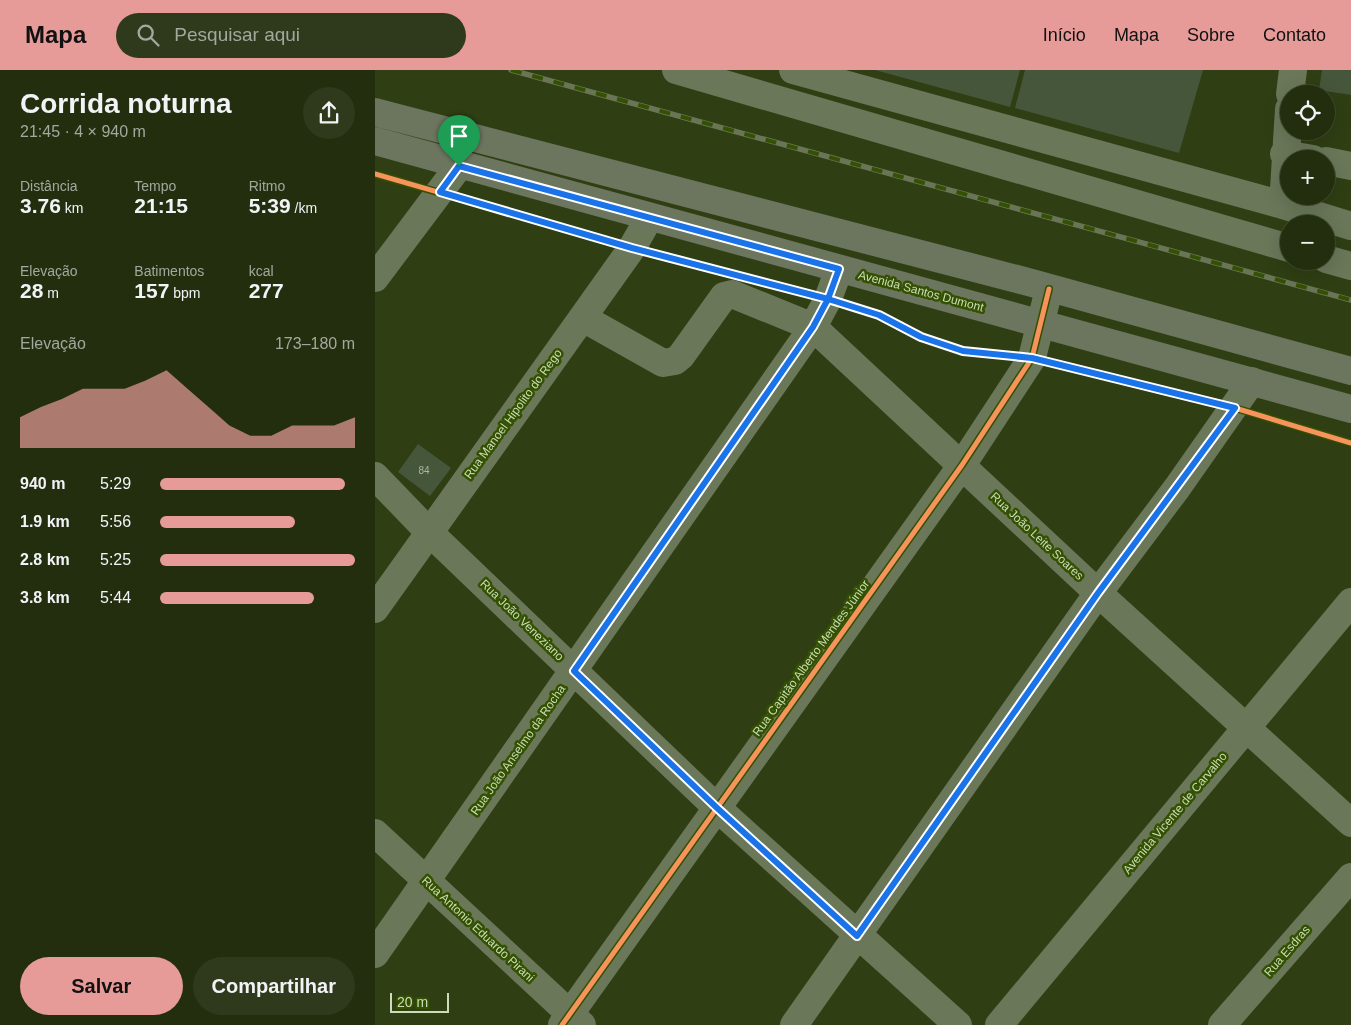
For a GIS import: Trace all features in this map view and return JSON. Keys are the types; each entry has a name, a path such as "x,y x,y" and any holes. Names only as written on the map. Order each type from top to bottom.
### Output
{"main road":[{"path":"375,112 1032,283 1351,371"},
{"name":"Avenida Santos Dumont","path":"375,141 459,166 1351,409"}],"street":[{"path":"676,70 1280,245"},
{"path":"793,70 1280,204"},
{"path":"1291,85 1293,70"},
{"path":"1335,163 1351,166"},
{"path":"375,278 459,166"},
{"path":"1283,205 1351,226"},
{"name":"Rua Manoel Hipolito do Rego","path":"375,609 583,318 632,248 649,218"},
{"path":"1335,262 1351,266"},
{"name":"Rua João Anselmo da Rocha","path":"375,954 813,327 828,299 839,269"},
{"name":"Rua Capitão Alberto Mendes Júnior","path":"571,1021 716,807 962,465 1032,358 1049,289"},
{"path":"583,318 663,363 675,361 681,356 724,296 732,294 813,327"},
{"name":"Rua João Leite Soares","path":"813,327 1098,593 1351,823"},
{"path":"794,1025 1098,593 1183,480 1252,381"},
{"name":"Rua João Veneziano","path":"375,476 429,532 716,807 958,1025"},
{"name":"Avenida Vicente de Carvalho","path":"999,1025 1351,602"},
{"name":"Rua Antonio Eduardo Pirani","path":"375,833 571,1021"},
{"name":"Rua Esdras","path":"1222,1025 1351,877"}],"building":[{"path":"875,70 1020,70 1010,107"},
{"path":"1025,70 1203,70 1179,153 1015,108"},
{"path":"1322,70 1351,70 1351,95 1335,92 1335,85 1320,85"},
{"path":"418,444 451,468 430,496 398,472"}],"railway":[{"path":"511,70 1351,300"}],"cycle path":[{"path":"375,174 632,248 828,299 879,315 922,337 963,351 1032,358 1235,408 1351,443"},
{"path":"562,1025 962,465 1032,358 1049,289"}],"route":[{"path":"459,166 440,192 632,248 828,299 879,315 921,337 963,351 1032,358 1235,408 1098,593 857,936 716,807 574,671 813,327 828,299 839,269 459,166"}]}
